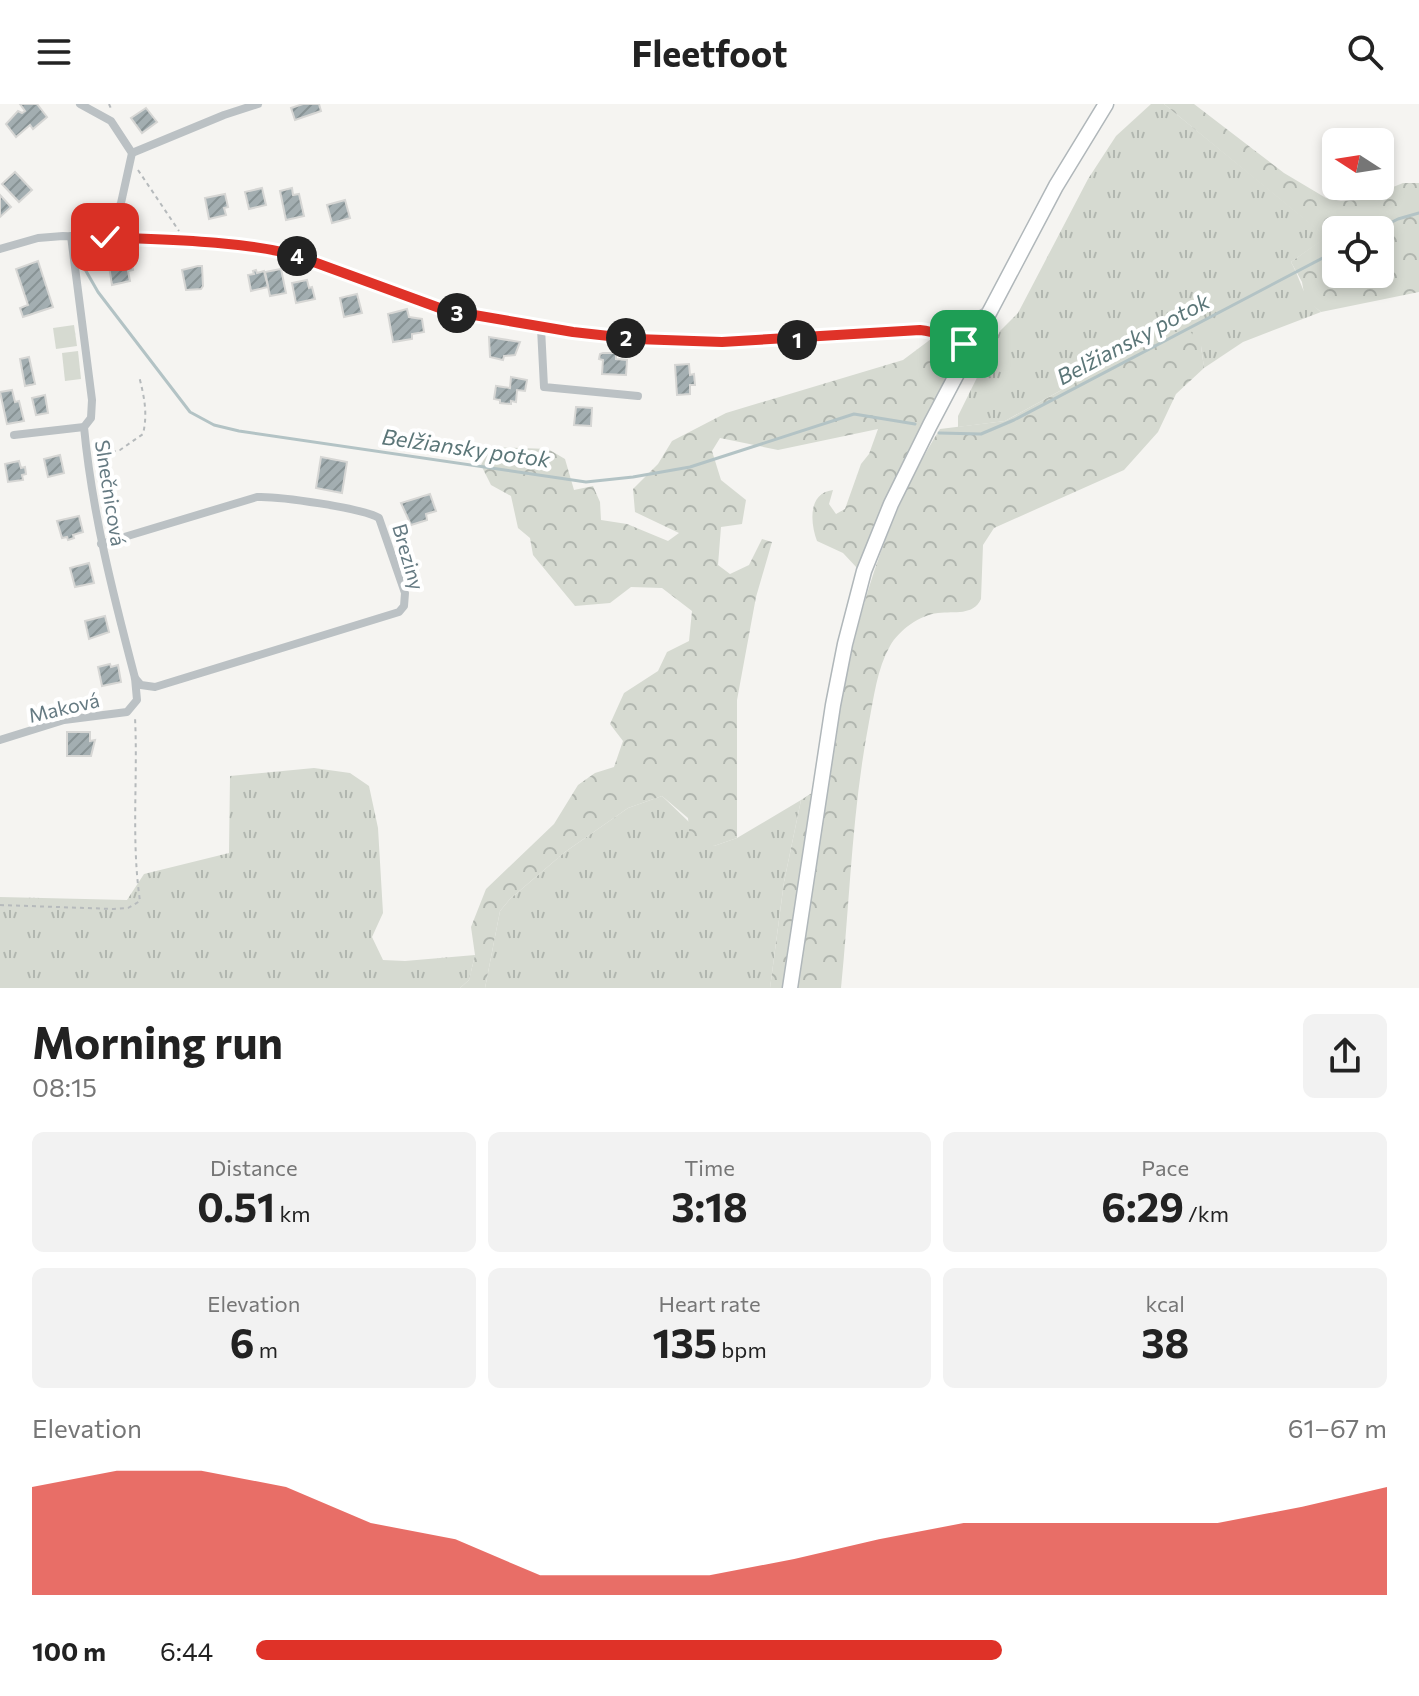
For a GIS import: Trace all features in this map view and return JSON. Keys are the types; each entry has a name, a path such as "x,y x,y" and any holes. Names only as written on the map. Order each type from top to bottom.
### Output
{"main road":[{"path":"790,988 833,705 854,606 877,536 993,304 1056,186 1106,104"}],"street":[{"path":"80,104 111,121 131,156 121,203 105,237"},
{"path":"131,156 224,115 258,104"},
{"path":"0,249 38,238 71,236 241,244 292,254 445,310 541,328 636,339 722,342 933,331 976,318 993,304"},
{"name":"Slnečnicová","path":"71,236 92,400 91,418 84,427 87,456 101,544 135,678 137,700 134,707"},
{"path":"955,326 974,341"},
{"path":"541,328 544,387 638,396"},
{"path":"933,331 944,338 974,341"},
{"path":"944,338 952,355 955,377"},
{"path":"14,435 84,427"},
{"name":"Breziny","path":"101,544 257,497 273,497 379,518 384,524 405,593 404,606 399,612 155,687 141,685 135,678"},
{"name":"Maková","path":"0,740 64,720 127,712 134,707"}],"path":[{"path":"131,156 186,241"},
{"path":"87,456 120,450 143,434 145,400 139,376"},
{"path":"0,905 114,909 128,908 140,901 135,861 137,754 134,707"}],"green space":[{"path":"1151,104 1164,104 1322,233 1322,240 1291,262 1306,295 1321,312 1243,342 1204,368 1201,346 1149,342 1005,421 958,427 958,416 1000,331 1018,313 1088,179 1116,136"},
{"path":"1164,104 1194,104 1284,173 1322,196 1322,200 1394,200 1394,187 1419,183 1419,292 1321,312 1305,299 1302,282 1291,262 1322,240 1322,288 1394,288 1394,216 1322,216 1322,234"},
{"path":"1184,323 1201,346 1204,368 1176,394 1158,432 1124,470 994,528 983,545 981,599 978,604 968,610 938,613 917,620 904,629 890,646 876,683 863,755 841,988 797,988 829,772 857,629 878,560 905,493 940,429 1005,421"},
{"path":"74,325 77,346 56,349 53,328"},
{"path":"931,339 942,343 950,361 950,375 858,569 843,553 817,541 813,510 819,497 833,490 829,504 836,514 845,509 878,429 778,450 720,438 712,451 721,480 746,500 742,524 721,527 718,565 730,574 749,565 762,539 772,542 756,597 737,700 737,838 714,846 690,840 688,818 662,796 628,808 565,852 510,899 500,911 485,988 460,988 469,980 475,955 471,927 486,889 554,824 578,785 595,773 614,767 623,741 610,724 624,693 658,671 667,652 689,641 692,611 662,588 631,587 610,603 575,606 533,555 530,538 518,528 511,496 491,485 481,465 491,447 548,449 565,459 574,490 593,486 600,502 601,520 627,524 668,541 679,533 635,512 633,489 658,464 672,441 726,413 903,360"},
{"path":"78,351 81,379 65,381 62,353"},
{"path":"314,768 350,773 369,786 378,828 383,913 372,937 383,960 475,955 469,980 460,988 0,988 0,897 127,900 144,874 229,853 230,776"},
{"path":"815,791 787,988 770,988 784,882 801,800"},
{"path":"662,796 714,846 737,838 801,800 784,882 770,988 485,988 500,911 510,899 565,852 628,808"}],"building":[{"path":"20,104 37,104 47,117 33,129 30,125 16,137 6,124 18,111 25,111"},
{"path":"319,104 321,111 295,120 291,108"},
{"path":"146,108 157,122 142,133 131,118"},
{"path":"15,172 32,190 19,202 2,184"},
{"path":"262,188 266,205 249,209 245,192"},
{"path":"292,188 293,195 299,194 304,216 286,220 280,191"},
{"path":"225,194 226,215 209,219 205,198"},
{"path":"0,195 11,207 0,217"},
{"path":"345,200 350,218 332,223 327,205"},
{"path":"131,259 133,270 128,271 130,281 112,285 109,266"},
{"path":"38,261 53,307 23,317 20,308 28,305 16,269"},
{"path":"202,266 203,286 201,289 186,290 182,270"},
{"path":"281,269 286,293 270,296 265,272"},
{"path":"256,270 257,273 264,271 268,287 251,291 248,275"},
{"path":"307,280 315,299 296,303 292,283"},
{"path":"357,294 362,313 344,317 340,298"},
{"path":"407,309 409,317 422,319 424,332 412,334 412,339 393,342 388,314"},
{"path":"489,337 520,342 515,355 504,356 503,360 490,357"},
{"path":"603,353 616,353 616,359 627,360 626,375 602,374 603,360 599,359"},
{"path":"29,357 35,384 25,386 20,359"},
{"path":"689,364 695,385 690,385 690,394 677,395 675,365"},
{"path":"511,377 527,380 525,391 517,390 516,402 500,403 500,400 494,399 496,386 510,388"},
{"path":"12,390 15,402 19,401 24,421 7,424 0,392"},
{"path":"45,395 48,413 36,415 32,398"},
{"path":"576,407 592,408 591,426 574,425"},
{"path":"60,455 64,473 48,477 44,459"},
{"path":"321,457 347,462 342,493 316,488"},
{"path":"19,461 21,468 25,467 23,480 8,482 5,464"},
{"path":"430,494 436,511 426,514 427,520 411,525 401,503"},
{"path":"79,516 83,532 68,540 67,537 62,538 57,521"},
{"path":"89,563 94,583 75,587 70,568"},
{"path":"105,616 109,632 89,639 85,621"},
{"path":"110,664 111,667 118,665 121,682 102,686 98,667"},
{"path":"67,732 90,732 90,741 95,740 91,756 67,756"}],"waterway":[{"name":"Belžiansky potok","path":"1394,221 1419,213"},
{"name":"Belžiansky potok","path":"939,433 981,434 1014,420 1322,258"},
{"name":"Belžiansky potok","path":"82,264 98,292 190,412 214,425 239,431 586,482 690,467 854,414 915,424"}],"route":[{"path":"105,237 266,248 292,254 445,310 573,332 636,339 722,342 920,330 933,331 964,344"}]}
